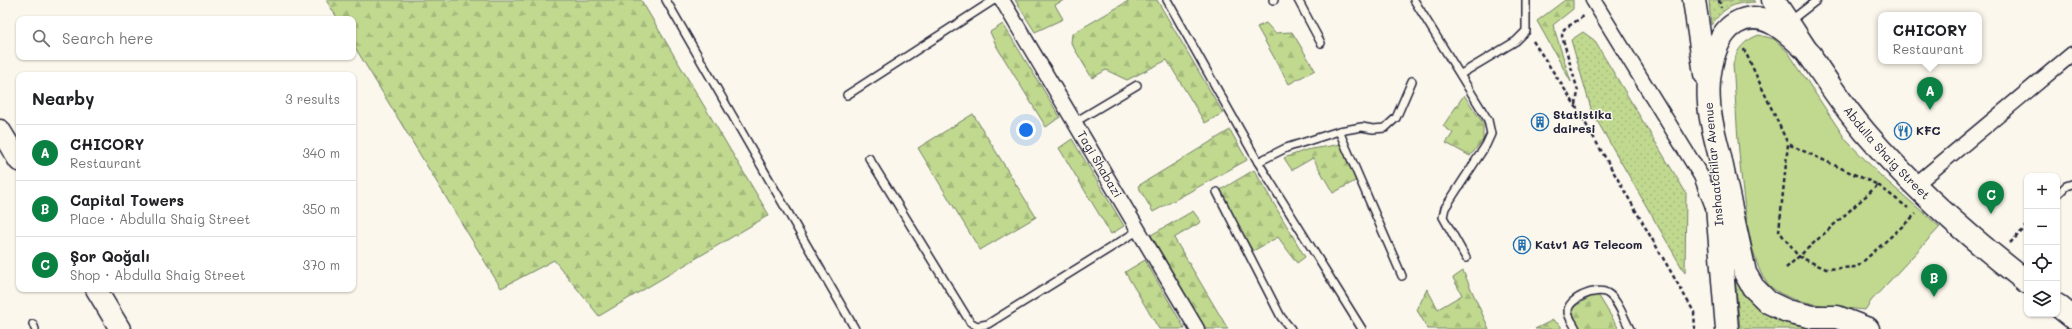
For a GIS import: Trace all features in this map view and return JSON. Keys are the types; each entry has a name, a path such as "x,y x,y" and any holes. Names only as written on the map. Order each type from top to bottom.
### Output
{"main road":[{"name":"Inshaatchilar Avenue","path":"1694,0 1709,103 1727,329"},
{"name":"Abdulla Shaig Street","path":"1773,0 1837,95 1864,131 1915,185 1977,244 2026,281"},
{"path":"1811,55 1785,31 1773,23 1759,19 1739,21 1724,33 1716,46 1712,66 1709,103 1745,273 1753,287 1768,302 1787,311 1813,317 1837,317 1868,329"},
{"path":"0,130 16,156"},
{"path":"98,292 120,329"},
{"path":"2060,307 2072,317"}],"street":[{"name":"Tagi Shabazi","path":"1002,0 1140,230 1197,329"},
{"path":"1595,4 1701,176 1719,223"},
{"path":"1915,185 2072,54"}],"lane":[{"path":"666,0 855,329"},
{"path":"847,95 994,0"},
{"path":"1167,0 1258,162 1362,329"},
{"path":"1298,0 1321,43"},
{"path":"1414,0 1488,120 1491,134 1486,145 1445,208 1443,217 1466,258"},
{"path":"1461,74 1516,41 1526,30 1526,0"},
{"path":"1788,22 1817,0"},
{"path":"1258,162 1286,148 1340,131 1362,127 1373,129 1385,128 1396,118 1412,81"},
{"path":"1075,122 1137,85"},
{"path":"1340,131 1402,276"},
{"path":"869,158 970,322 977,326 988,324 1140,230"},
{"path":"2060,192 2066,186 2072,184"},
{"path":"1218,192 1281,317 1291,329"},
{"path":"1576,329 1568,313 1569,307 1574,300 1597,290 1607,293 1613,298 1630,329"}],"path":[{"path":"1719,0 1721,8"},
{"path":"1576,105 1578,91 1562,36 1564,29 1595,4"},
{"path":"1526,30 1576,105 1694,312 1695,329"},
{"path":"1744,50 1788,144 1779,231 1798,256 1826,269 1857,267 1915,213 1920,218"},
{"path":"1788,144 1878,185 1908,208"},
{"path":"1786,268 1878,185"},
{"path":"2009,245 2024,229"}],"green space":[{"path":"326,0 641,0 769,215 599,316 554,260 501,288 356,49 356,16 336,16"},
{"path":"1015,0 1064,0 1055,5 1063,19 1035,32"},
{"path":"1130,0 1157,0 1223,113 1205,123 1167,60 1127,80 1106,70 1092,78 1071,43 1072,34"},
{"path":"1565,0 1573,0 1573,9 1553,25 1571,82 1537,21"},
{"path":"1709,0 1753,0 1755,2 1740,3 1730,7 1725,10 1711,25"},
{"path":"1266,23 1275,33 1292,32 1315,70 1289,84 1257,27"},
{"path":"1003,24 1060,117 1046,127 997,47 990,32"},
{"path":"1583,32 1594,40 1686,193 1685,273 1592,112 1571,40"},
{"path":"1759,35 1774,39 1788,52 1846,140 1881,176 1940,227 1871,301 1865,310 1814,304 1787,296 1768,284 1759,268 1751,243 1746,213 1738,145 1733,64 1742,45"},
{"path":"1464,95 1483,123 1483,140 1470,156 1446,143 1453,133 1443,126"},
{"path":"973,114 1036,217 980,250 918,148"},
{"path":"1230,130 1247,160 1153,212 1138,186"},
{"path":"1072,139 1124,226 1111,234 1059,148"},
{"path":"1342,144 1357,180 1333,193 1313,158 1292,170 1284,158 1306,150"},
{"path":"1254,170 1305,257 1297,263 1278,237 1253,251 1217,192"},
{"path":"1193,211 1201,222 1174,238 1228,329 1206,329 1151,235"},
{"path":"1145,260 1185,329 1159,329 1125,272"},
{"path":"1463,271 1489,329 1428,329 1417,310 1427,289 1438,309 1462,295 1453,278"},
{"path":"1735,278 1743,291 1752,301 1770,316 1792,325 1820,329 1740,329"},
{"path":"1597,293 1619,329 1578,329 1572,308"},
{"path":"1553,320 1561,326 1561,329 1535,329"}],"place":[{"name":"CHICORY","path":"1930,110"},
{"name":"Statistika dairesi","path":"1540,122"},
{"name":"KFC","path":"1903,131"},
{"name":"Şor Qoğalı","path":"1991,214"},
{"name":"Katv1 AG Telecom","path":"1522,245"},
{"name":"Capital Towers","path":"1934,297"}]}
